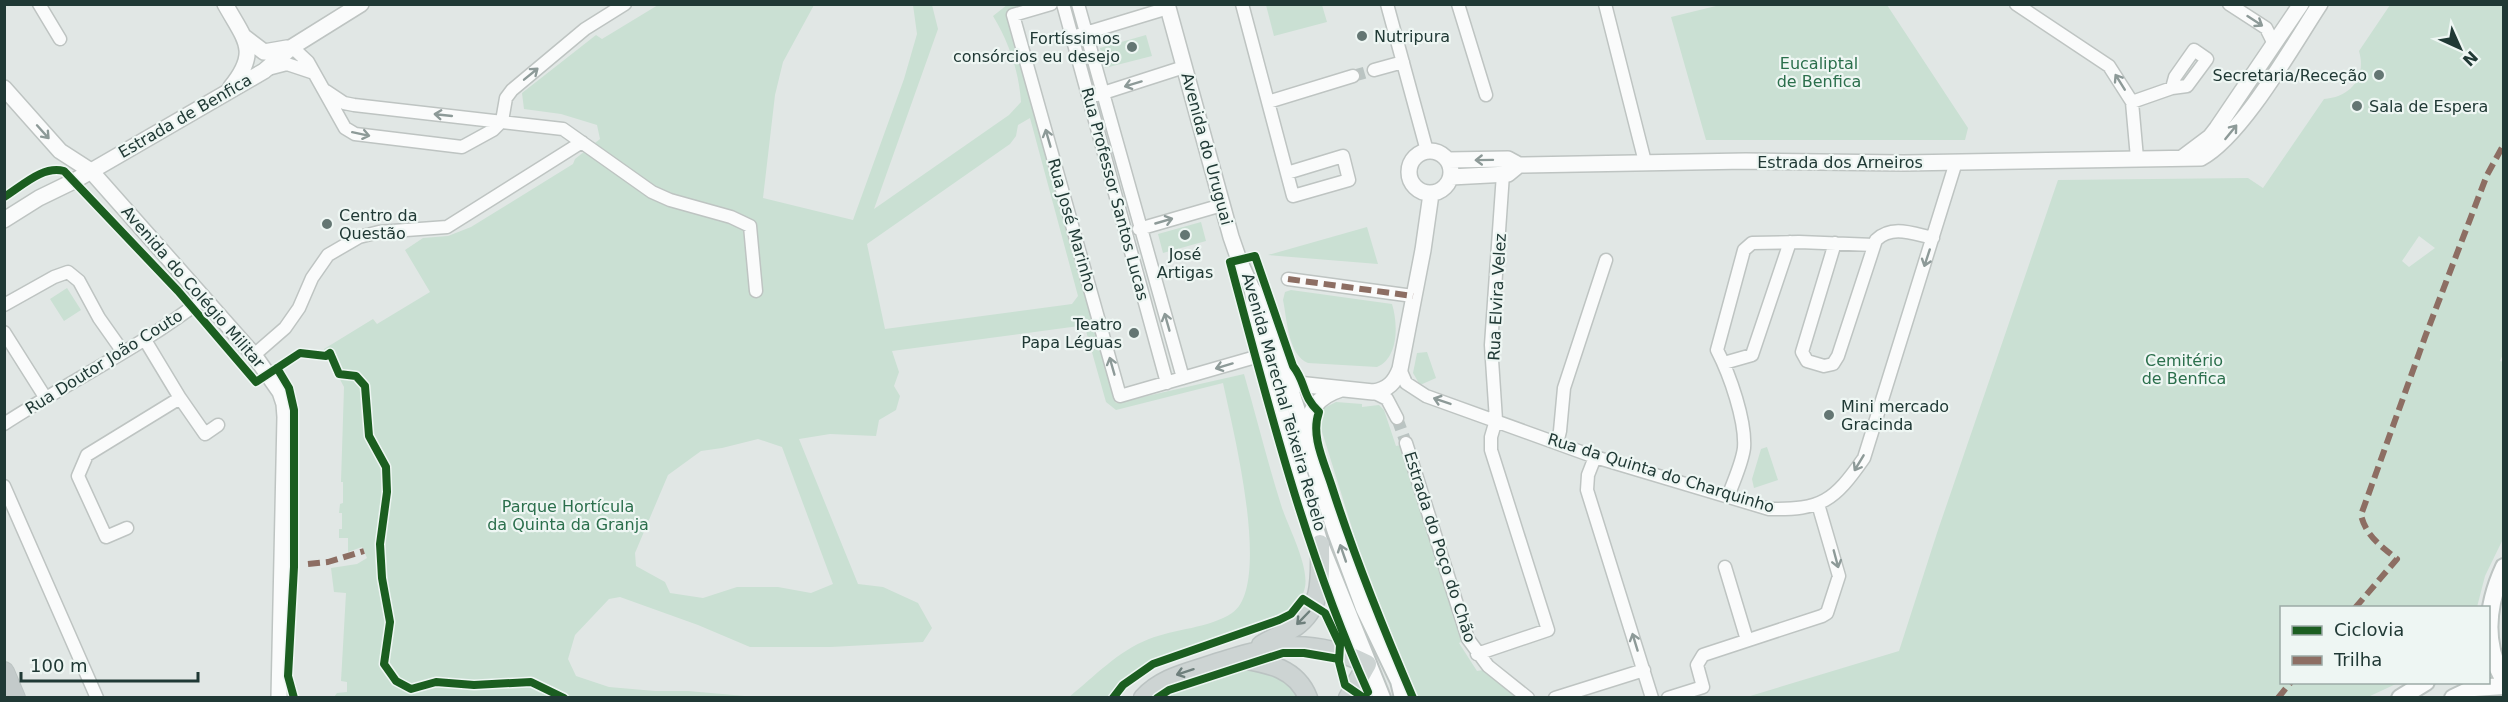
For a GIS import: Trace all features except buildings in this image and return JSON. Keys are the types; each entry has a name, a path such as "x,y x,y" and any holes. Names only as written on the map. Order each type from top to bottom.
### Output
{"highway":[{"path":"4,672 15,698"}],"main road":[{"name":"Avenida Marechal Teixeira Rebelo","path":"1254,291 1256,315 1276,398 1320,544 1382,698"},
{"name":"Avenida Marechal Teixeira Rebelo","path":"1254,291 1270,314 1288,383 1336,532 1364,608 1396,673 1403,698"},
{"path":"1267,356 1277,377 1288,383"},
{"path":"1276,398 1280,387 1288,383"},
{"path":"1252,651 1294,627 1314,606 1319,587 1320,544"},
{"path":"2490,606 2494,588 2504,567"},
{"path":"1348,698 1367,664 1371,640 1364,608"},
{"path":"2490,642 2504,680"},
{"path":"1143,698 1150,690 1174,676 1232,657 1274,646 1303,646 1339,651 1367,664 1384,677 1398,698"},
{"path":"1232,657 1278,667 1301,683 1308,698"},
{"path":"2400,698 2423,684"},
{"path":"2453,698 2474,688 2504,686"}],"street":[{"path":"39,4 60,39"},
{"path":"225,4 243,36 247,50 245,69 225,94"},
{"name":"Estrada de Benfica","path":"4,220 264,71 292,47 361,4"},
{"path":"243,36 264,52 292,47 304,56 349,131 363,135 457,147 467,146 493,130 501,121 506,98 512,90 585,29 625,4"},
{"name":"Rua José Marinho","path":"1051,4 1013,15 1120,396 1267,356"},
{"name":"Rua Professor Santos Lucas","path":"1063,4 1167,383"},
{"name":"Rua Professor Santos Lucas","path":"1078,4 1139,229 1183,378"},
{"path":"1242,4 1293,196 1349,180 1343,156 1287,173"},
{"path":"1387,4 1427,151"},
{"path":"1458,4 1486,95"},
{"path":"1605,4 1645,162"},
{"path":"2016,4 2102,59 2109,66 2132,102 2137,158"},
{"path":"2229,4 2266,28 2274,44"},
{"path":"2182,158 2210,137 2301,4"},
{"name":"Estrada dos Arneiros","path":"1448,160 1508,159 1519,165 2201,158 2218,147 2228,136 2278,69 2320,4"},
{"path":"1072,36 1167,6"},
{"name":"Avenida do Uruguai","path":"1167,6 1222,205 1239,260 1254,291"},
{"path":"1374,70 1403,62"},
{"path":"264,71 287,64 314,73"},
{"path":"1089,98 1184,68"},
{"path":"1268,102 1353,76"},
{"name":"Avenida do Colégio Militar","path":"4,88 60,151 91,171 254,355 270,375 284,404 279,698"},
{"path":"2132,102 2172,88"},
{"path":"326,91 344,103 354,105 563,129 652,192 670,200 731,216 750,226 756,291"},
{"path":"343,124 345,115 354,105"},
{"path":"473,142 476,136 476,119"},
{"path":"254,355 285,328 299,308 312,278 328,255 359,237 379,232 447,227 582,142"},
{"path":"1427,151 1439,153 1448,160 1451,177 1446,187 1431,194 1420,191 1410,177 1413,161 1427,151"},
{"name":"Rua da Quinta do Charquinho","path":"1400,369 1403,379 1414,390 1595,457 1769,509 1795,509 1818,504 1834,495 1847,482 1864,458 1956,162"},
{"name":"Estrada dos Arneiros","path":"1451,177 1508,174 1519,165"},
{"name":"Rua Elvira Velez","path":"1477,654 1548,630 1491,450 1496,420 1491,345 1504,189 1503,174"},
{"path":"1288,383 1373,392 1381,391 1391,385 1400,369 1423,250 1431,194"},
{"path":"1139,229 1222,205"},
{"path":"1835,243 1802,348 1802,355 1807,361 1824,366 1833,364 1839,356 1874,245 1881,235 1893,230 1933,238"},
{"path":"1724,363 1752,355 1790,242"},
{"path":"1728,497 1744,451 1744,431 1724,363 1718,351 1724,317 1744,250 1752,243 1874,245"},
{"path":"1557,443 1564,388 1606,260"},
{"path":"4,305 54,277 68,272 79,281 99,318 123,352"},
{"path":"1288,279 1413,296"},
{"name":"Rua Doutor João Couto","path":"4,424 145,340 203,299"},
{"path":"4,332 45,398"},
{"path":"145,340 205,434 218,425"},
{"path":"1307,437 1307,423 1313,406 1324,395 1341,389"},
{"path":"1373,392 1387,399 1397,418"},
{"path":"127,528 106,537 78,476 87,456 180,398"},
{"name":"Estrada do Poço do Chão","path":"1406,443 1466,632 1477,654 1528,698"},
{"path":"1595,457 1587,475 1587,490 1652,698"},
{"path":"4,486 97,698"},
{"path":"1668,698 1702,687 1696,665 1702,655 1822,616 1829,609 1839,576 1818,504"},
{"path":"1725,567 1747,640"},
{"path":"1555,698 1644,670"}],"green space":[{"name":"Parque Hortícula da Quinta da Granja","path":"658,5 814,5 783,62 775,95 763,198 853,220 904,79 917,34 913,5 932,5 938,29 874,209 1009,115 1021,102 1012,58 993,16 1007,5 1033,5 1007,14 1116,403 1244,374 1282,508 1298,547 1304,569 1305,587 1300,600 1285,614 1266,623 1203,643 1160,660 1123,683 1110,697 1069,697 1107,665 1138,644 1213,622 1232,613 1244,597 1249,571 1250,539 1241,467 1223,383 1116,410 1106,402 1086,331 1079,326 892,351 899,372 894,386 900,396 896,410 879,420 876,436 830,434 799,439 858,584 883,587 918,603 932,628 923,642 831,647 750,647 698,625 620,597 609,599 575,635 568,659 576,676 609,687 756,697 334,697 337,693 347,692 347,682 341,681 346,593 334,592 331,568 357,564 367,558 362,547 348,552 348,538 339,538 339,529 342,529 340,504 343,503 343,482 341,482 344,387 324,349 373,319 377,324 430,292 405,250 423,238 448,236 471,227 573,164 575,159 600,139 597,125 561,114 524,109 522,93 596,35 602,39","holes":["1030,118 1078,296 1072,304 885,329 867,244 1010,144 1016,136 1018,125","758,439 782,447 833,584 811,593 778,587 737,587 703,598 670,593 665,582 636,566 635,553 668,475 701,451"]},
{"path":"1266,5 1322,5 1327,22 1274,36"},
{"name":"Eucaliptal de Benfica","path":"1720,5 1887,5 1968,128 1965,140 1706,140 1671,17"},
{"name":"Cemitério de Benfica","path":"2390,5 2503,5 2504,352 2500,361 2504,362 2503,539 2485,576 2477,606 2280,606 2280,684 2396,684 2368,697 1747,697 1899,651 2058,180 2248,178 2263,188 2324,99 2342,94 2354,84 2361,70 2359,51","holes":["2419,236 2435,248 2409,267 2402,261"]},
{"path":"1146,35 1152,56 1105,68 1100,48"},
{"path":"1201,222 1206,241 1163,253 1158,234"},
{"path":"1367,227 1378,264 1268,255"},
{"path":"67,288 81,310 64,321 50,299"},
{"path":"1291,290 1392,304 1396,330 1389,356 1377,367 1308,363 1301,359 1292,345 1283,300 1285,292"},
{"path":"1427,352 1436,378 1420,385 1413,373 1417,353"},
{"path":"1336,402 1362,404 1362,407 1379,405 1384,410 1396,446 1401,445 1420,492 1463,641 1459,643 1477,671 1483,670 1519,697 1418,697 1366,573 1319,422 1322,409"},
{"path":"1767,447 1778,480 1754,488 1752,479 1761,449"},
{"path":"1249,667 1267,667 1304,698 1162,698 1173,691"}],"tunnel":[{"path":"1353,76 1374,70"},
{"path":"1397,418 1406,443"}],"marked path":[{"path":"2357,606 2397,559 2370,535 2361,515 2425,337 2487,175 2504,144"},
{"path":"1288,279 1413,296"},
{"path":"308,564 328,562 364,551"},
{"path":"2278,698 2289,684"}],"cycle path":[{"path":"4,197 41,174 48,171 64,171 178,291 256,382 300,353 326,356 330,353 339,374 356,376 365,386 369,436 386,467 387,492 380,544 382,578 390,622 384,664 396,681 411,689 436,682 474,685 531,682 564,698"},
{"path":"1368,692 1307,534 1274,426 1230,262 1255,256 1293,366 1309,400 1319,412 1316,431 1322,459 1360,567 1413,698"},
{"path":"277,368 289,388 294,410 294,567 288,676 294,698"},
{"path":"1113,698 1123,685 1153,664 1279,620 1291,614 1303,599 1325,613 1340,645 1339,662 1345,685 1364,698"},
{"path":"1157,698 1169,690 1283,653 1304,653 1339,659"}],"place":[{"name":"Nutripura","path":"1362,36"},
{"name":"Fortíssimos consórcios eu desejo","path":"1132,47"},
{"name":"Secretaria/Receção","path":"2379,75"},
{"name":"Sala de Espera","path":"2357,106"},
{"name":"Centro da Questão","path":"327,224"},
{"name":"José Artigas","path":"1185,235"},
{"name":"Teatro Papa Léguas","path":"1134,333"},
{"name":"Mini mercado Gracinda","path":"1829,415"}]}
